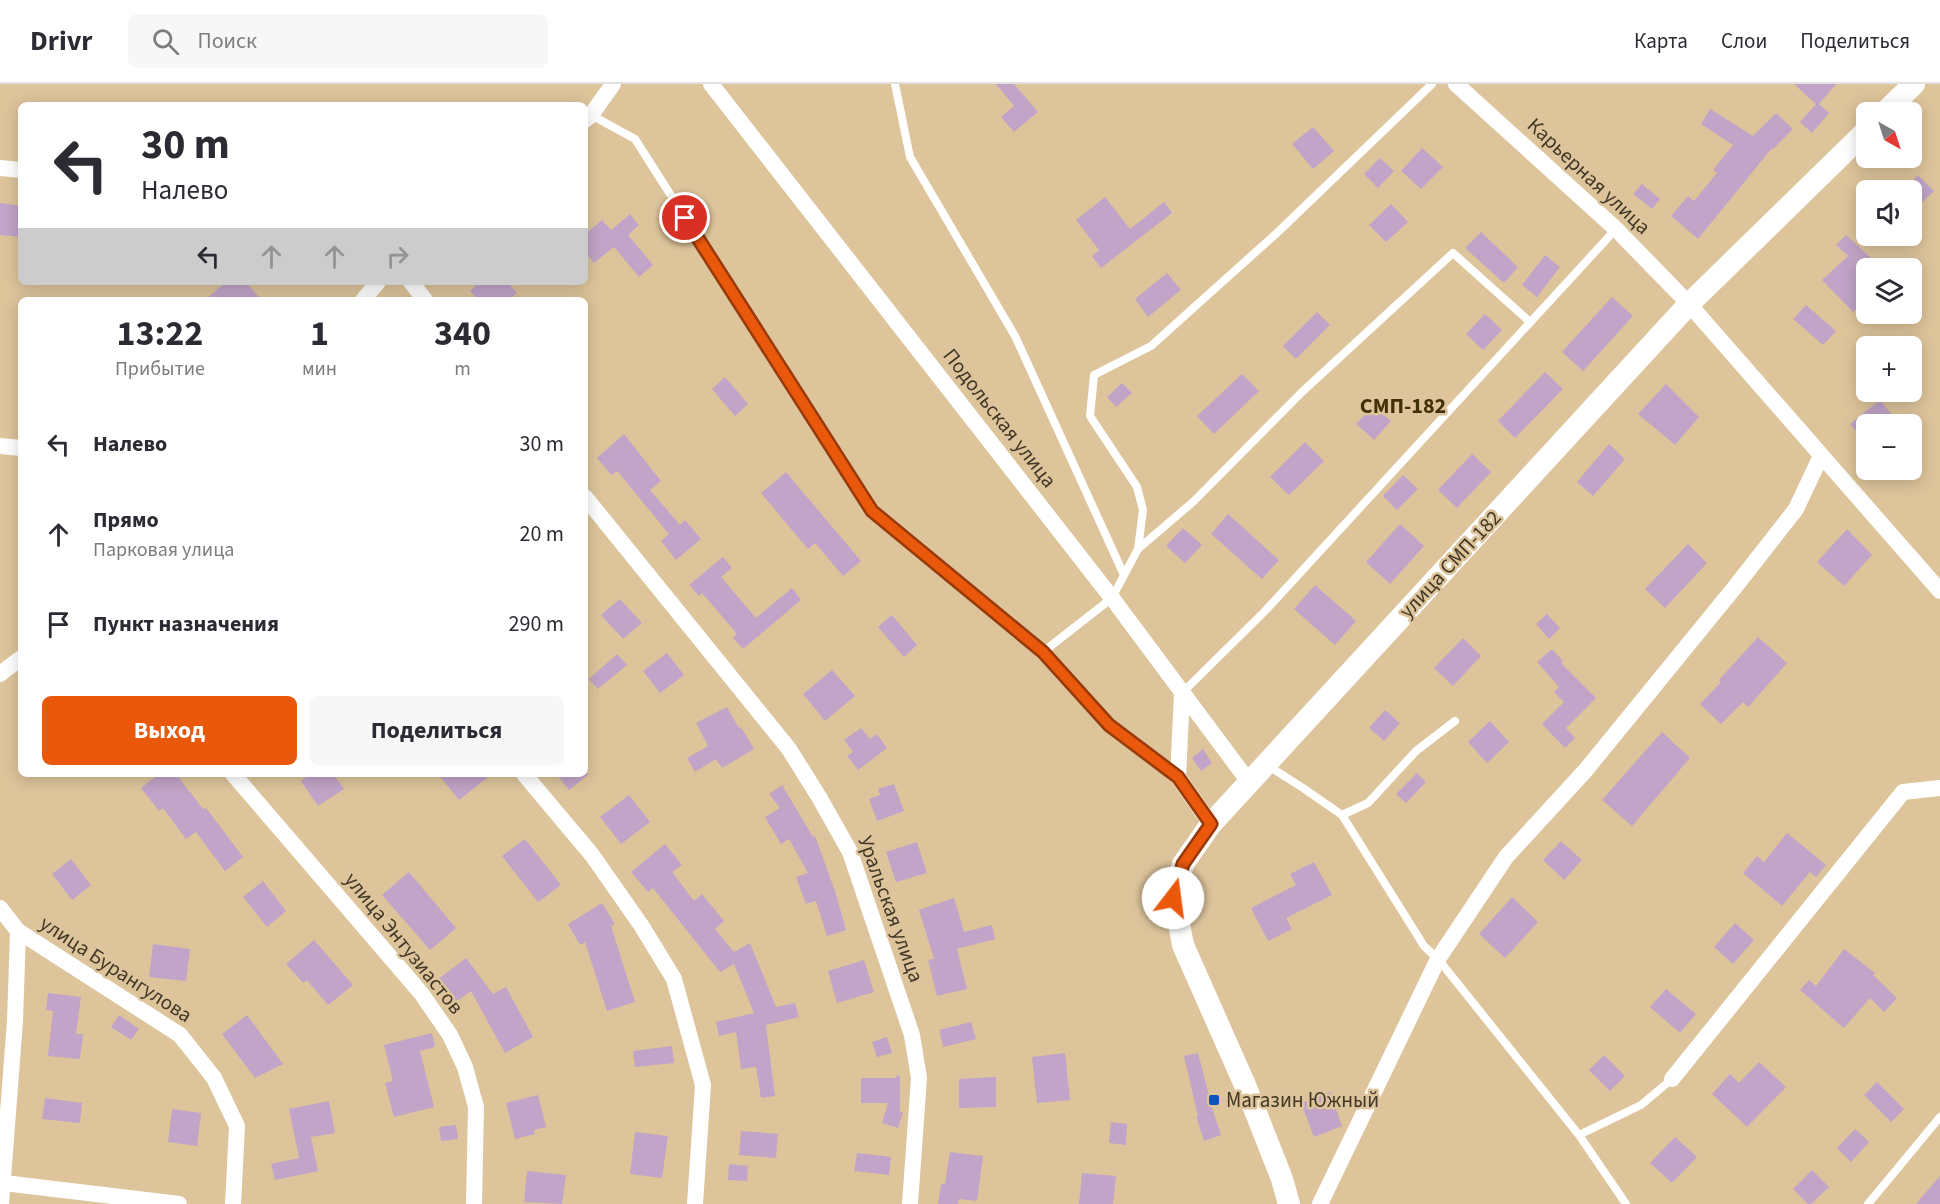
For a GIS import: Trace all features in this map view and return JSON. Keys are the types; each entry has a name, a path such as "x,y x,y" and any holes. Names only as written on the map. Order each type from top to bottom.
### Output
{"street":[{"path":"588,118 613,84"},
{"name":"Подольская улица","path":"711,84 1112,598 1249,782"},
{"name":"Карьерная улица","path":"1456,84 1616,229 1689,304 1940,591"},
{"path":"1895,102 1914,84"},
{"name":"улица СМП-182","path":"1290,1204 1245,1084 1183,945 1173,898 1183,864 1211,824 1689,304 1856,141"},
{"path":"0,168 18,170"},
{"path":"366,297 376,285"},
{"path":"413,285 423,297"},
{"path":"0,446 18,448"},
{"path":"1320,1204 1438,959 1506,857 1585,771 1735,587 1796,509 1821,456"},
{"name":"Уральская улица","path":"588,501 789,749 850,852 912,1035 919,1078 910,1204"},
{"path":"0,674 18,660"},
{"path":"1182,694 1178,777 1211,824"},
{"name":"улица Энтузиастов","path":"236,777 421,993 450,1035 465,1067 476,1107 474,1204"},
{"path":"527,777 592,855 641,925 674,979 703,1085 695,1204"},
{"path":"1672,1079 1903,792 1940,788"},
{"name":"улица Бурангулова","path":"0,908 18,931 180,1035 214,1078 237,1126 233,1204"},
{"path":"1,1204 15,1021 18,931"},
{"path":"4,1184 179,1204"}],"lane":[{"path":"895,84 910,156 1016,336 1124,574"},
{"path":"1138,549 1143,510 1137,487 1090,416 1094,375 1151,346 1279,231 1432,84"},
{"path":"588,118 635,139 872,511 1043,652 1109,725 1178,777"},
{"path":"1182,694 1265,610 1616,229"},
{"path":"1043,652 1112,598 1138,549 1194,501 1302,392 1453,253 1530,322"},
{"path":"1342,815 1368,803 1416,751 1455,722"},
{"path":"1266,764 1342,815 1424,946 1438,959 1579,1135 1626,1204"},
{"path":"1579,1135 1641,1105 1672,1079"},
{"path":"1868,1204 1940,1117"}],"building":[{"path":"996,84 1014,84 1038,112 1014,132 1001,117 1014,106"},
{"path":"1794,84 1836,84 1819,104 1829,113 1812,133 1800,122 1816,104"},
{"path":"1710,109 1753,136 1776,113 1793,129 1772,148 1698,239 1671,216 1688,196 1694,201 1717,173 1713,170 1733,145 1701,124"},
{"path":"1313,127 1334,151 1313,169 1292,144"},
{"path":"1422,148 1443,167 1421,189 1401,171"},
{"path":"1380,158 1394,171 1378,188 1364,174"},
{"path":"1918,175 1934,191 1922,202 1922,180 1913,180"},
{"path":"1642,184 1660,199 1652,209 1633,194"},
{"path":"1105,197 1130,229 1164,202 1172,213 1101,268 1092,256 1099,250 1076,220"},
{"path":"0,203 18,206 18,237 0,235"},
{"path":"1391,204 1408,222 1386,242 1369,225"},
{"path":"630,214 639,225 628,235 653,265 639,277 614,247 594,263 588,256 588,232 602,220 611,230"},
{"path":"1481,232 1518,267 1504,283 1465,248"},
{"path":"1846,235 1871,258 1856,258 1856,309 1853,312 1822,280 1848,256 1836,245"},
{"path":"1545,255 1560,267 1537,297 1522,285"},
{"path":"1167,273 1181,290 1148,317 1135,299"},
{"path":"222,285 248,285 258,297 208,297"},
{"path":"476,285 510,285 517,293 512,297 476,297 470,291"},
{"path":"1612,297 1633,316 1583,371 1562,352"},
{"path":"1806,305 1836,331 1823,345 1793,319"},
{"path":"1317,312 1330,325 1296,359 1283,346"},
{"path":"1485,314 1502,330 1483,350 1466,334"},
{"path":"1545,372 1563,389 1515,438 1498,421"},
{"path":"1242,374 1259,391 1214,434 1197,416"},
{"path":"725,377 748,404 735,416 712,389"},
{"path":"1122,383 1132,393 1116,407 1107,397"},
{"path":"1666,384 1699,417 1675,445 1638,414"},
{"path":"1878,402 1882,402 1891,414 1862,414"},
{"path":"1373,406 1391,421 1374,440 1356,424"},
{"path":"1856,419 1856,431 1850,424"},
{"path":"624,434 661,481 650,490 680,525 685,520 701,539 676,560 661,541 669,534 617,471 611,475 597,458"},
{"path":"1305,442 1324,461 1289,495 1270,477"},
{"path":"1609,444 1625,459 1593,496 1577,482"},
{"path":"1472,454 1491,472 1457,508 1438,490"},
{"path":"786,472 861,561 843,576 815,543 808,549 761,493"},
{"path":"1403,475 1418,489 1397,510 1383,496"},
{"path":"1228,514 1279,560 1262,579 1211,534"},
{"path":"1400,524 1424,546 1390,584 1366,562"},
{"path":"1183,528 1202,545 1185,563 1166,546"},
{"path":"1847,529 1872,555 1844,586 1817,562"},
{"path":"1688,544 1707,563 1665,608 1645,589"},
{"path":"723,557 732,568 721,577 756,618 792,588 801,600 743,649 733,638 737,634 702,593 699,596 689,585"},
{"path":"1315,585 1356,621 1335,645 1294,609"},
{"path":"620,599 642,623 623,639 601,615"},
{"path":"1547,614 1560,628 1549,639 1536,624"},
{"path":"892,615 917,645 904,657 878,627"},
{"path":"1758,637 1787,663 1748,707 1743,702 1721,724 1700,704"},
{"path":"1463,638 1481,656 1453,686 1434,668"},
{"path":"1552,649 1563,661 1561,663 1596,698 1566,728 1575,738 1565,748 1542,724 1564,702 1554,692 1559,687 1537,662"},
{"path":"667,653 684,675 660,693 643,671"},
{"path":"617,654 627,665 598,689 589,679"},
{"path":"832,670 855,696 825,721 803,694"},
{"path":"727,707 754,749 722,768 716,759 695,772 687,758 708,746 696,723"},
{"path":"1385,710 1400,723 1384,741 1369,728"},
{"path":"1490,721 1509,742 1487,763 1468,742"},
{"path":"861,728 870,739 877,734 887,748 858,770 847,756 853,752 844,740"},
{"path":"1662,732 1690,758 1632,826 1602,800"},
{"path":"1203,749 1212,763 1201,771 1192,758"},
{"path":"1417,773 1426,782 1406,803 1396,794"},
{"path":"155,777 178,777 203,809 206,808 243,857 225,871 196,832 186,839 163,808 159,811 141,788"},
{"path":"306,777 335,777 344,789 318,806 301,781"},
{"path":"440,777 488,777 459,800"},
{"path":"558,777 585,777 569,790"},
{"path":"894,784 904,811 877,821 869,799 880,795 878,789"},
{"path":"782,785 813,837 815,836 846,930 827,936 816,901 806,904 796,877 808,873 789,839 781,844 765,817 780,808 769,794"},
{"path":"629,795 650,822 621,844 600,817"},
{"path":"1787,833 1826,865 1816,877 1810,872 1782,906 1743,873 1757,856 1764,862"},
{"path":"525,839 561,885 538,902 502,856"},
{"path":"1561,841 1582,860 1564,880 1543,860"},
{"path":"917,842 927,873 896,882 886,852"},
{"path":"665,844 682,865 672,872 694,901 702,894 724,921 715,929 734,952 750,943 776,1007 795,1003 799,1017 766,1025 775,1096 761,1098 756,1067 741,1069 736,1032 719,1036 716,1022 754,1013 734,964 720,972 653,888 648,892 631,872"},
{"path":"71,859 91,885 72,900 52,874"},
{"path":"1314,862 1332,895 1286,918 1292,929 1268,941 1251,908 1296,885 1290,874"},
{"path":"409,872 456,928 430,950 382,895"},
{"path":"263,881 286,911 267,927 243,897"},
{"path":"1512,897 1538,922 1505,958 1479,934"},
{"path":"954,898 964,932 992,925 995,939 957,949 967,989 937,996 928,960 934,959 919,910"},
{"path":"602,903 615,924 611,926 635,1002 607,1011 585,942 580,945 568,924"},
{"path":"1735,923 1754,940 1733,964 1714,947"},
{"path":"314,940 353,985 328,1005 307,980 303,983 286,964"},
{"path":"153,944 190,949 186,981 149,977"},
{"path":"1844,949 1875,973 1873,975 1897,998 1884,1012 1870,998 1844,1028 1800,990 1809,980 1816,986"},
{"path":"466,958 493,994 506,987 533,1037 505,1053 471,991 454,1003 437,980"},
{"path":"864,960 874,992 837,1003 828,971"},
{"path":"1666,989 1696,1014 1680,1033 1650,1007"},
{"path":"48,993 81,997 76,1034 83,1034 80,1059 48,1056 53,1011 46,1010"},
{"path":"119,1015 139,1029 131,1040 111,1027"},
{"path":"247,1015 283,1064 255,1078 222,1034"},
{"path":"971,1022 976,1039 943,1047 939,1030"},
{"path":"432,1033 435,1047 420,1051 434,1107 394,1117 385,1083 393,1081 384,1045"},
{"path":"887,1037 892,1053 877,1057 872,1042"},
{"path":"672,1046 674,1063 635,1067 633,1051"},
{"path":"1065,1053 1070,1100 1037,1103 1032,1057"},
{"path":"1198,1053 1221,1135 1204,1141 1196,1116 1198,1116 1184,1056"},
{"path":"1604,1055 1625,1076 1610,1091 1589,1070"},
{"path":"1759,1062 1786,1087 1747,1127 1712,1094 1730,1074 1739,1083"},
{"path":"897,1075 900,1076 900,1112 903,1112 898,1128 882,1123 888,1103 861,1103 861,1078 896,1078"},
{"path":"996,1077 996,1107 959,1108 959,1079"},
{"path":"1877,1082 1904,1109 1891,1122 1864,1095"},
{"path":"1330,1092 1342,1126 1314,1137 1301,1103"},
{"path":"538,1095 546,1127 534,1130 535,1134 515,1139 506,1103"},
{"path":"45,1098 82,1103 80,1123 42,1119"},
{"path":"329,1101 335,1133 311,1137 318,1171 275,1180 271,1164 299,1158 289,1109"},
{"path":"172,1109 201,1113 197,1146 168,1142"},
{"path":"1111,1122 1127,1124 1126,1145 1109,1143"},
{"path":"456,1125 458,1139 441,1141 439,1127"},
{"path":"1855,1129 1869,1142 1851,1162 1837,1148"},
{"path":"741,1131 778,1134 776,1158 739,1155"},
{"path":"635,1132 668,1136 662,1178 630,1174"},
{"path":"1675,1137 1697,1157 1672,1183 1650,1163"},
{"path":"950,1152 983,1156 977,1201 959,1199 958,1204 938,1204 941,1184 945,1184"},
{"path":"857,1153 891,1157 889,1175 854,1171"},
{"path":"729,1164 748,1166 747,1181 728,1180"},
{"path":"1812,1170 1829,1187 1811,1204 1808,1204 1793,1189"},
{"path":"527,1171 566,1175 562,1204 524,1202"},
{"path":"1082,1173 1116,1176 1113,1204 1079,1204"},
{"path":"1940,1176 1940,1204 1916,1204"}],"place":[{"name":"Магазин Южный","path":"1214,1100"}],"district":[{"name":"СМП-182","path":"1403,405"}],"route":[{"path":"685,218 872,511 1043,652 1109,725 1178,777 1211,824 1183,864 1173,898"}]}
